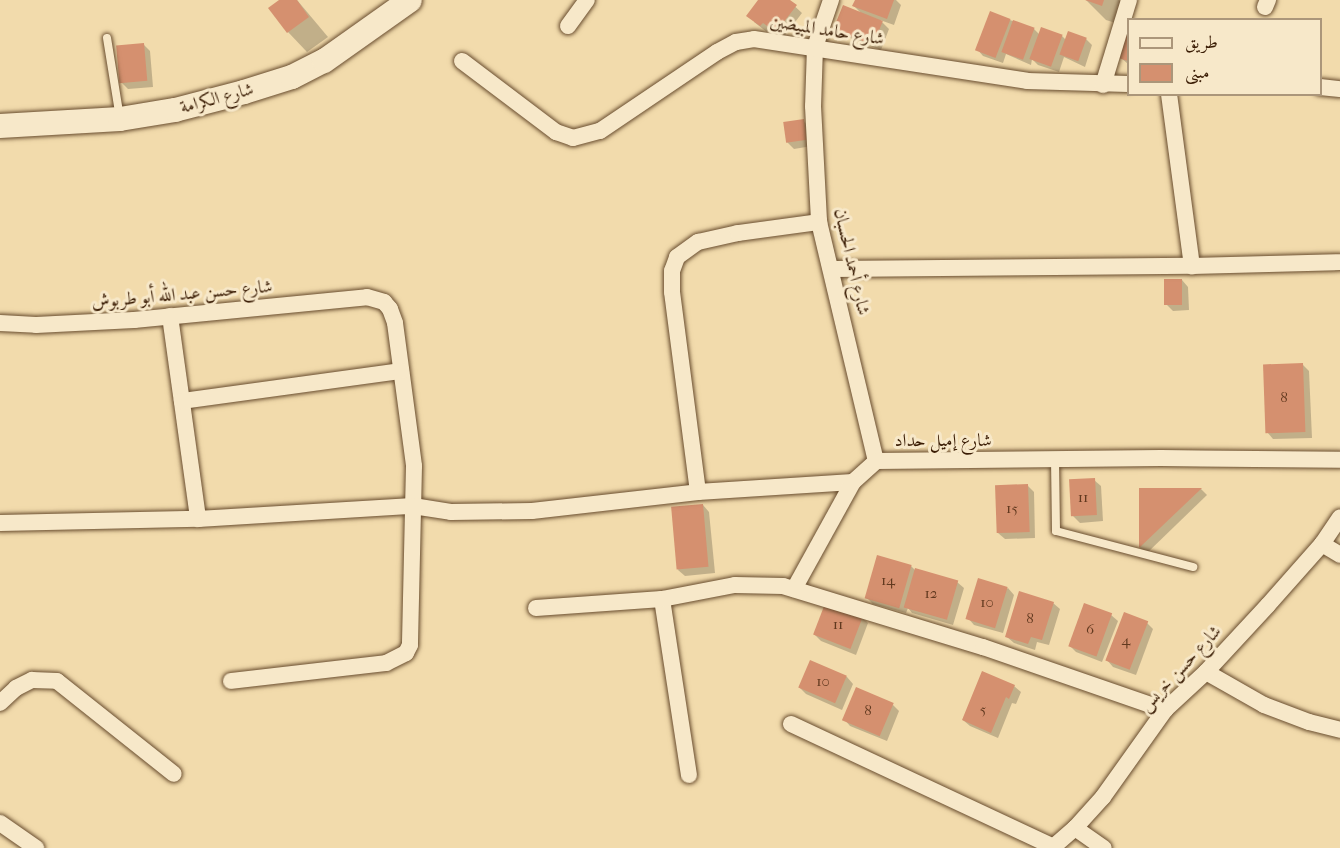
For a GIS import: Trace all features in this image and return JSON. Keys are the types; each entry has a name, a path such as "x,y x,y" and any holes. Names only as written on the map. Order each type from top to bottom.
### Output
{"street":[{"name":"شارع الكرامة","path":"0,126 120,119 214,101 292,77 324,61 410,0"},
{"path":"568,26 587,0"},
{"name":"شارع أحمد الحسبان","path":"831,0 815,47 813,106 819,222 876,461"},
{"path":"1102,85 1129,0"},
{"name":"شارع حامد المبيضين","path":"462,61 556,132 573,138 600,131 717,52 736,42 754,39 1016,79 1102,85 1127,84"},
{"path":"1322,87 1340,89"},
{"path":"1169,96 1192,266"},
{"path":"698,492 672,292 672,271 677,257 698,242 738,233 819,222"},
{"path":"832,269 1192,266 1340,262"},
{"name":"شارع حسن عبد الله أبو طربوش","path":"0,323 36,325 170,316 367,297 384,302 390,309 395,323 402,371"},
{"path":"170,316 198,519"},
{"path":"182,401 402,371 414,466 412,634 406,653 386,663 231,681"},
{"name":"شارع إميل حداد","path":"794,589 853,482 876,461 1340,460"},
{"path":"0,523 198,519 413,506 451,512 521,512 698,492 853,482"},
{"name":"شارع حسن خريس","path":"1052,847 1075,828 1103,797 1165,710 1206,672 1322,544 1340,517"},
{"path":"1322,544 1340,555"},
{"path":"536,608 662,599 735,585 767,584 794,589 983,647 1165,710"},
{"path":"662,599 689,775"},
{"path":"1206,672 1264,705 1309,723 1340,730"},
{"path":"0,703 16,688 32,680 57,681 174,774"},
{"path":"791,724 1052,847"},
{"path":"0,823 36,848"},
{"path":"1075,828 1104,848"}],"lane":[{"path":"107,38 120,119"},
{"path":"1055,459 1056,531 1193,567"}],"building":[{"path":"279,0 297,0 309,17 287,33 268,8"},
{"path":"758,0 790,0 797,5 776,32 763,23 760,26 746,16"},
{"path":"855,0 894,0 887,19 852,6"},
{"path":"1085,0 1104,0 1102,6"},
{"path":"843,5 883,21 873,45 833,29"},
{"path":"990,11 1011,19 995,58 975,50"},
{"path":"1013,20 1035,28 1023,60 1001,52"},
{"path":"1041,27 1063,35 1051,67 1029,59"},
{"path":"1127,29 1127,61 1118,58"},
{"path":"1068,31 1087,38 1078,61 1059,54"},
{"path":"144,43 147,81 119,83 116,45"},
{"path":"804,119 807,140 786,143 783,122"},
{"path":"1164,279 1182,279 1182,305 1164,305"},
{"path":"1303,363 1305,432 1265,433 1263,364"},
{"path":"1095,478 1097,515 1071,516 1069,479"},
{"path":"1028,484 1030,532 997,533 995,485"},
{"path":"1139,488 1202,488 1139,548"},
{"path":"703,504 708,567 677,570 671,507"},
{"path":"877,555 912,565 899,608 865,598"},
{"path":"915,568 958,580 947,620 904,607"},
{"path":"978,578 1008,587 995,628 965,619"},
{"path":"1019,591 1054,602 1042,640 1031,637 1028,644 1005,637"},
{"path":"826,601 863,615 850,649 813,635"},
{"path":"1084,603 1112,613 1096,656 1068,646"},
{"path":"1124,612 1148,621 1130,670 1105,661"},
{"path":"810,660 847,676 835,703 798,688"},
{"path":"982,671 1015,685 1009,699 1006,697 991,733 962,720"},
{"path":"856,687 894,703 880,736 842,720"}]}
